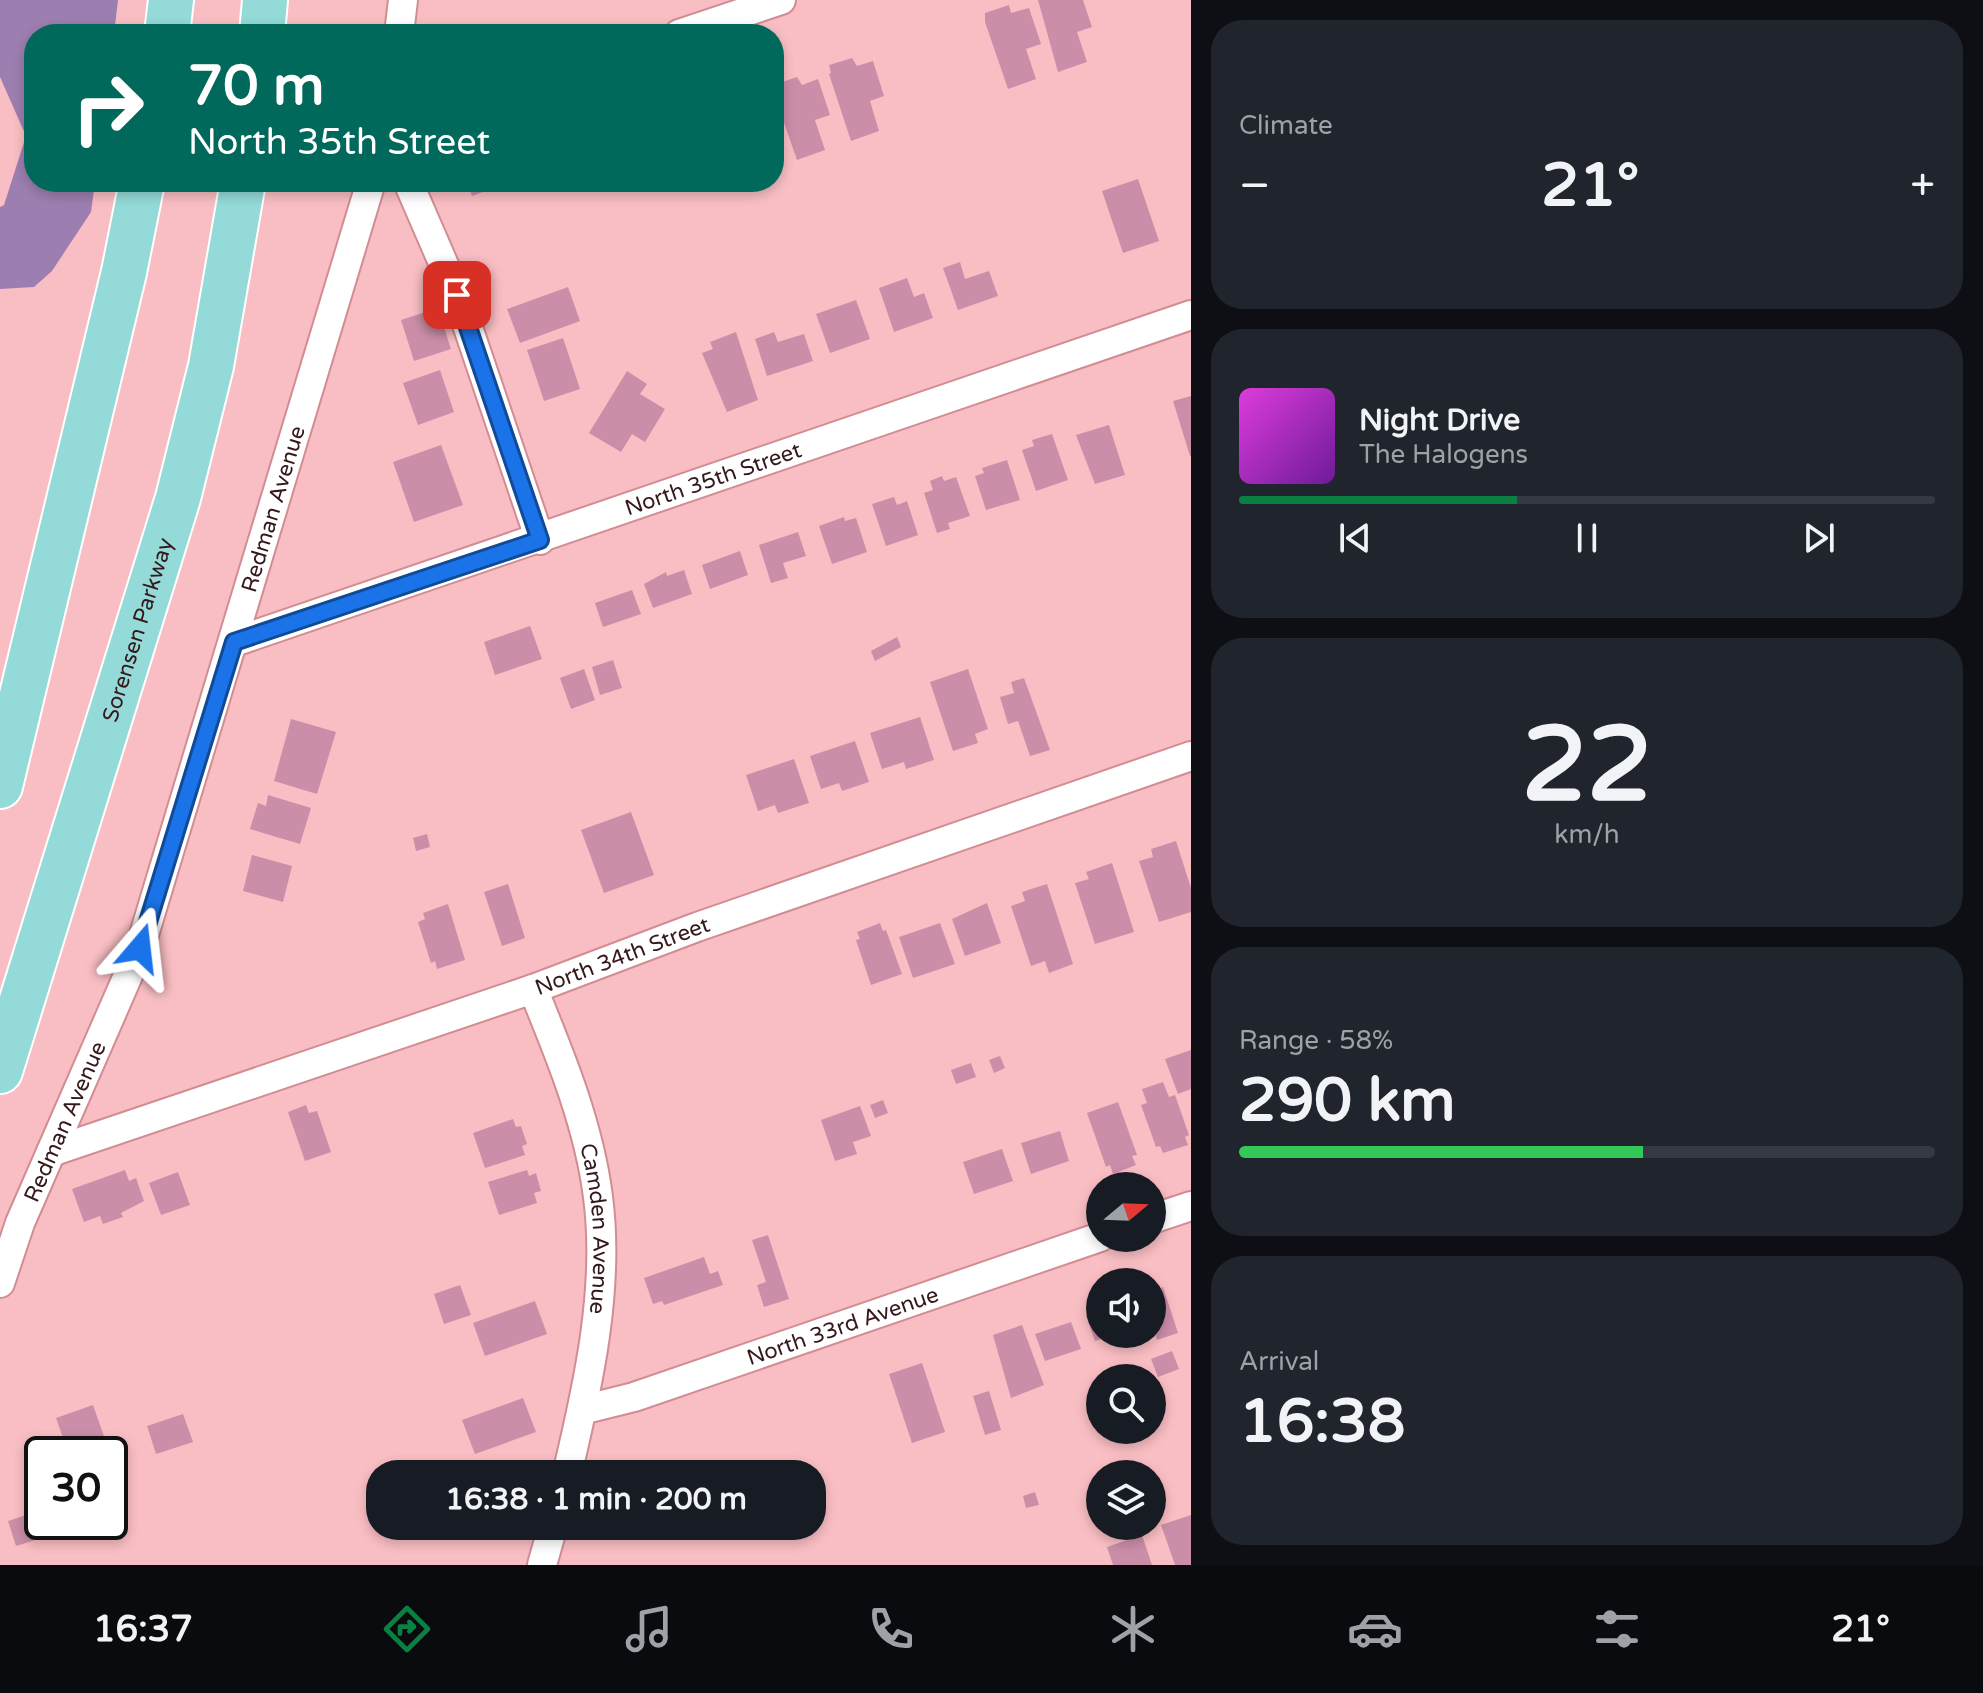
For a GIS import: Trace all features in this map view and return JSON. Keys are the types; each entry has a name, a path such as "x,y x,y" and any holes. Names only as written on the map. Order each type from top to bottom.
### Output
{"main road":[{"path":"168,24 171,0"},
{"path":"263,24 265,0"},
{"path":"0,786 113,318 140,192"},
{"name":"Sorensen Parkway","path":"0,1071 178,498 211,366 241,192"}],"street":[{"path":"400,24 403,0"},
{"path":"709,24 781,0"},
{"name":"Redman Avenue","path":"0,1283 20,1223 140,948 368,192"},
{"path":"412,192 457,295 540,540"},
{"name":"North 35th Street","path":"234,642 540,540 1191,315"},
{"name":"North 34th Street","path":"51,1152 533,989 697,927 1191,756"},
{"name":"Camden Avenue","path":"533,989 583,1125 598,1199 599,1297 582,1410 570,1460"},
{"path":"1166,1214 1191,1206"},
{"name":"North 33rd Avenue","path":"582,1410 634,1397 1086,1242"},
{"path":"542,1565 549,1540"}],"shaded area":[{"path":"0,0 118,0 115,24 24,24 24,131 0,77"},
{"path":"24,142 24,192 94,192 91,212 52,271 34,287 0,289 0,207 4,205"}],"building":[{"path":"1038,0 1083,0 1092,27 1077,32 1087,62 1058,72"},
{"path":"1009,5 1011,13 1029,8 1041,44 1026,49 1036,79 1008,89 985,22 985,13"},
{"path":"852,58 857,66 873,61 884,96 870,101 879,131 851,141 829,74 829,65"},
{"path":"797,77 802,85 818,79 830,115 815,120 825,150 797,160 784,123 784,82"},
{"path":"1138,179 1159,241 1123,253 1102,191"},
{"path":"960,262 965,279 989,271 998,296 958,310 943,268"},
{"path":"907,278 914,297 924,293 933,318 894,332 879,288"},
{"path":"568,287 580,321 520,343 507,309"},
{"path":"856,300 870,339 830,353 816,314"},
{"path":"438,308 451,349 414,361 401,320"},
{"path":"736,332 758,400 727,412 702,353 713,349 710,342"},
{"path":"774,332 778,342 804,334 813,361 767,376 755,339"},
{"path":"563,338 580,389 544,401 527,350"},
{"path":"440,370 454,412 418,425 403,383"},
{"path":"627,371 647,384 640,394 665,409 645,442 632,434 621,452 589,433"},
{"path":"1191,396 1191,456 1190,456 1173,401"},
{"path":"1109,425 1125,475 1095,484 1076,435"},
{"path":"1052,434 1068,480 1036,491 1022,450 1034,446 1032,440"},
{"path":"441,445 463,505 414,522 393,462"},
{"path":"1007,460 1020,500 986,510 975,476 984,473 982,468"},
{"path":"942,476 944,481 956,477 970,516 948,523 950,529 937,533 924,493 933,490 930,481"},
{"path":"894,497 897,505 907,501 918,535 886,546 872,504"},
{"path":"844,517 845,521 856,518 867,552 832,564 819,526"},
{"path":"798,532 806,556 783,563 788,578 771,583 759,545"},
{"path":"740,551 748,575 710,589 702,565"},
{"path":"684,570 692,594 653,608 644,584 666,572 667,576"},
{"path":"632,590 641,614 603,627 595,603"},
{"path":"530,626 542,659 495,675 484,642"},
{"path":"897,637 901,647 875,661 871,651"},
{"path":"613,660 622,688 600,695 592,667"},
{"path":"584,669 595,700 571,709 560,678"},
{"path":"968,669 988,729 975,734 978,743 953,751 930,682"},
{"path":"1024,678 1050,750 1030,756 1018,721 1008,724 1000,697 1014,693 1011,682"},
{"path":"920,717 934,760 906,769 904,762 882,769 870,733"},
{"path":"291,719 336,732 317,794 274,781"},
{"path":"855,741 869,782 842,791 839,783 821,789 810,756"},
{"path":"794,759 809,803 778,813 775,805 758,811 746,775"},
{"path":"268,795 311,808 300,844 250,829 258,803 266,806"},
{"path":"631,812 654,875 604,893 581,830"},
{"path":"427,834 430,847 416,851 413,838"},
{"path":"1176,841 1191,888 1191,912 1159,922 1139,861 1153,857 1151,849"},
{"path":"252,855 292,866 283,902 243,891"},
{"path":"1112,863 1134,932 1095,944 1075,883 1089,879 1086,872"},
{"path":"508,884 525,938 502,946 484,892"},
{"path":"1047,884 1073,964 1049,973 1045,961 1031,966 1011,906 1025,901 1022,892"},
{"path":"987,903 1001,943 965,956 952,919"},
{"path":"448,904 465,960 437,969 435,961 431,963 418,922 425,919 423,913"},
{"path":"880,923 883,931 886,930 902,974 871,985 856,940 860,939 857,932"},
{"path":"940,923 955,964 913,978 899,937"},
{"path":"1191,1050 1191,1089 1178,1094 1165,1059"},
{"path":"1000,1056 1005,1068 994,1073 989,1060"},
{"path":"971,1063 976,1077 956,1084 951,1070"},
{"path":"1163,1082 1169,1097 1175,1095 1189,1135 1185,1137 1188,1145 1163,1153 1160,1146 1156,1147 1141,1105 1147,1103 1142,1089"},
{"path":"883,1100 888,1113 875,1118 870,1105"},
{"path":"1118,1102 1137,1155 1132,1156 1136,1165 1118,1172 1112,1172 1110,1165 1106,1167 1087,1113"},
{"path":"306,1105 309,1113 317,1111 331,1152 305,1161 288,1112"},
{"path":"860,1106 871,1136 853,1142 857,1154 835,1161 821,1120"},
{"path":"513,1119 516,1127 521,1126 527,1144 522,1146 525,1155 485,1168 473,1133"},
{"path":"1060,1131 1069,1161 1031,1174 1021,1143"},
{"path":"1002,1149 1013,1181 974,1194 963,1162"},
{"path":"125,1170 129,1181 136,1178 144,1201 121,1213 123,1217 103,1224 100,1216 84,1222 72,1189"},
{"path":"527,1170 529,1176 536,1173 541,1191 534,1193 537,1203 499,1215 488,1182"},
{"path":"178,1172 190,1205 161,1215 149,1183"},
{"path":"768,1235 789,1299 764,1307 757,1285 766,1282 752,1240"},
{"path":"704,1257 710,1274 718,1271 723,1285 664,1305 662,1301 653,1304 644,1278"},
{"path":"460,1285 471,1315 444,1324 434,1294"},
{"path":"1166,1296 1178,1333 1166,1337"},
{"path":"535,1301 547,1334 485,1356 473,1323"},
{"path":"1071,1322 1081,1349 1045,1361 1035,1334"},
{"path":"1022,1325 1044,1385 1011,1398 993,1335"},
{"path":"1172,1351 1179,1369 1166,1374 1166,1364 1153,1364 1151,1359"},
{"path":"922,1363 945,1432 912,1443 889,1374"},
{"path":"989,1391 1001,1430 985,1435 973,1396"},
{"path":"523,1398 536,1432 475,1454 462,1420"},
{"path":"93,1405 104,1436 62,1436 56,1418"},
{"path":"183,1414 193,1442 156,1454 147,1426"},
{"path":"1035,1492 1039,1505 1026,1508 1023,1496"},
{"path":"1191,1515 1191,1565 1175,1565 1166,1539 1166,1523"},
{"path":"24,1516 24,1540 35,1540 16,1546 8,1521"},
{"path":"1127,1540 1144,1540 1152,1565 1113,1565 1107,1547"}],"route":[{"path":"140,948 234,642 540,540 529,500 457,295"}]}
